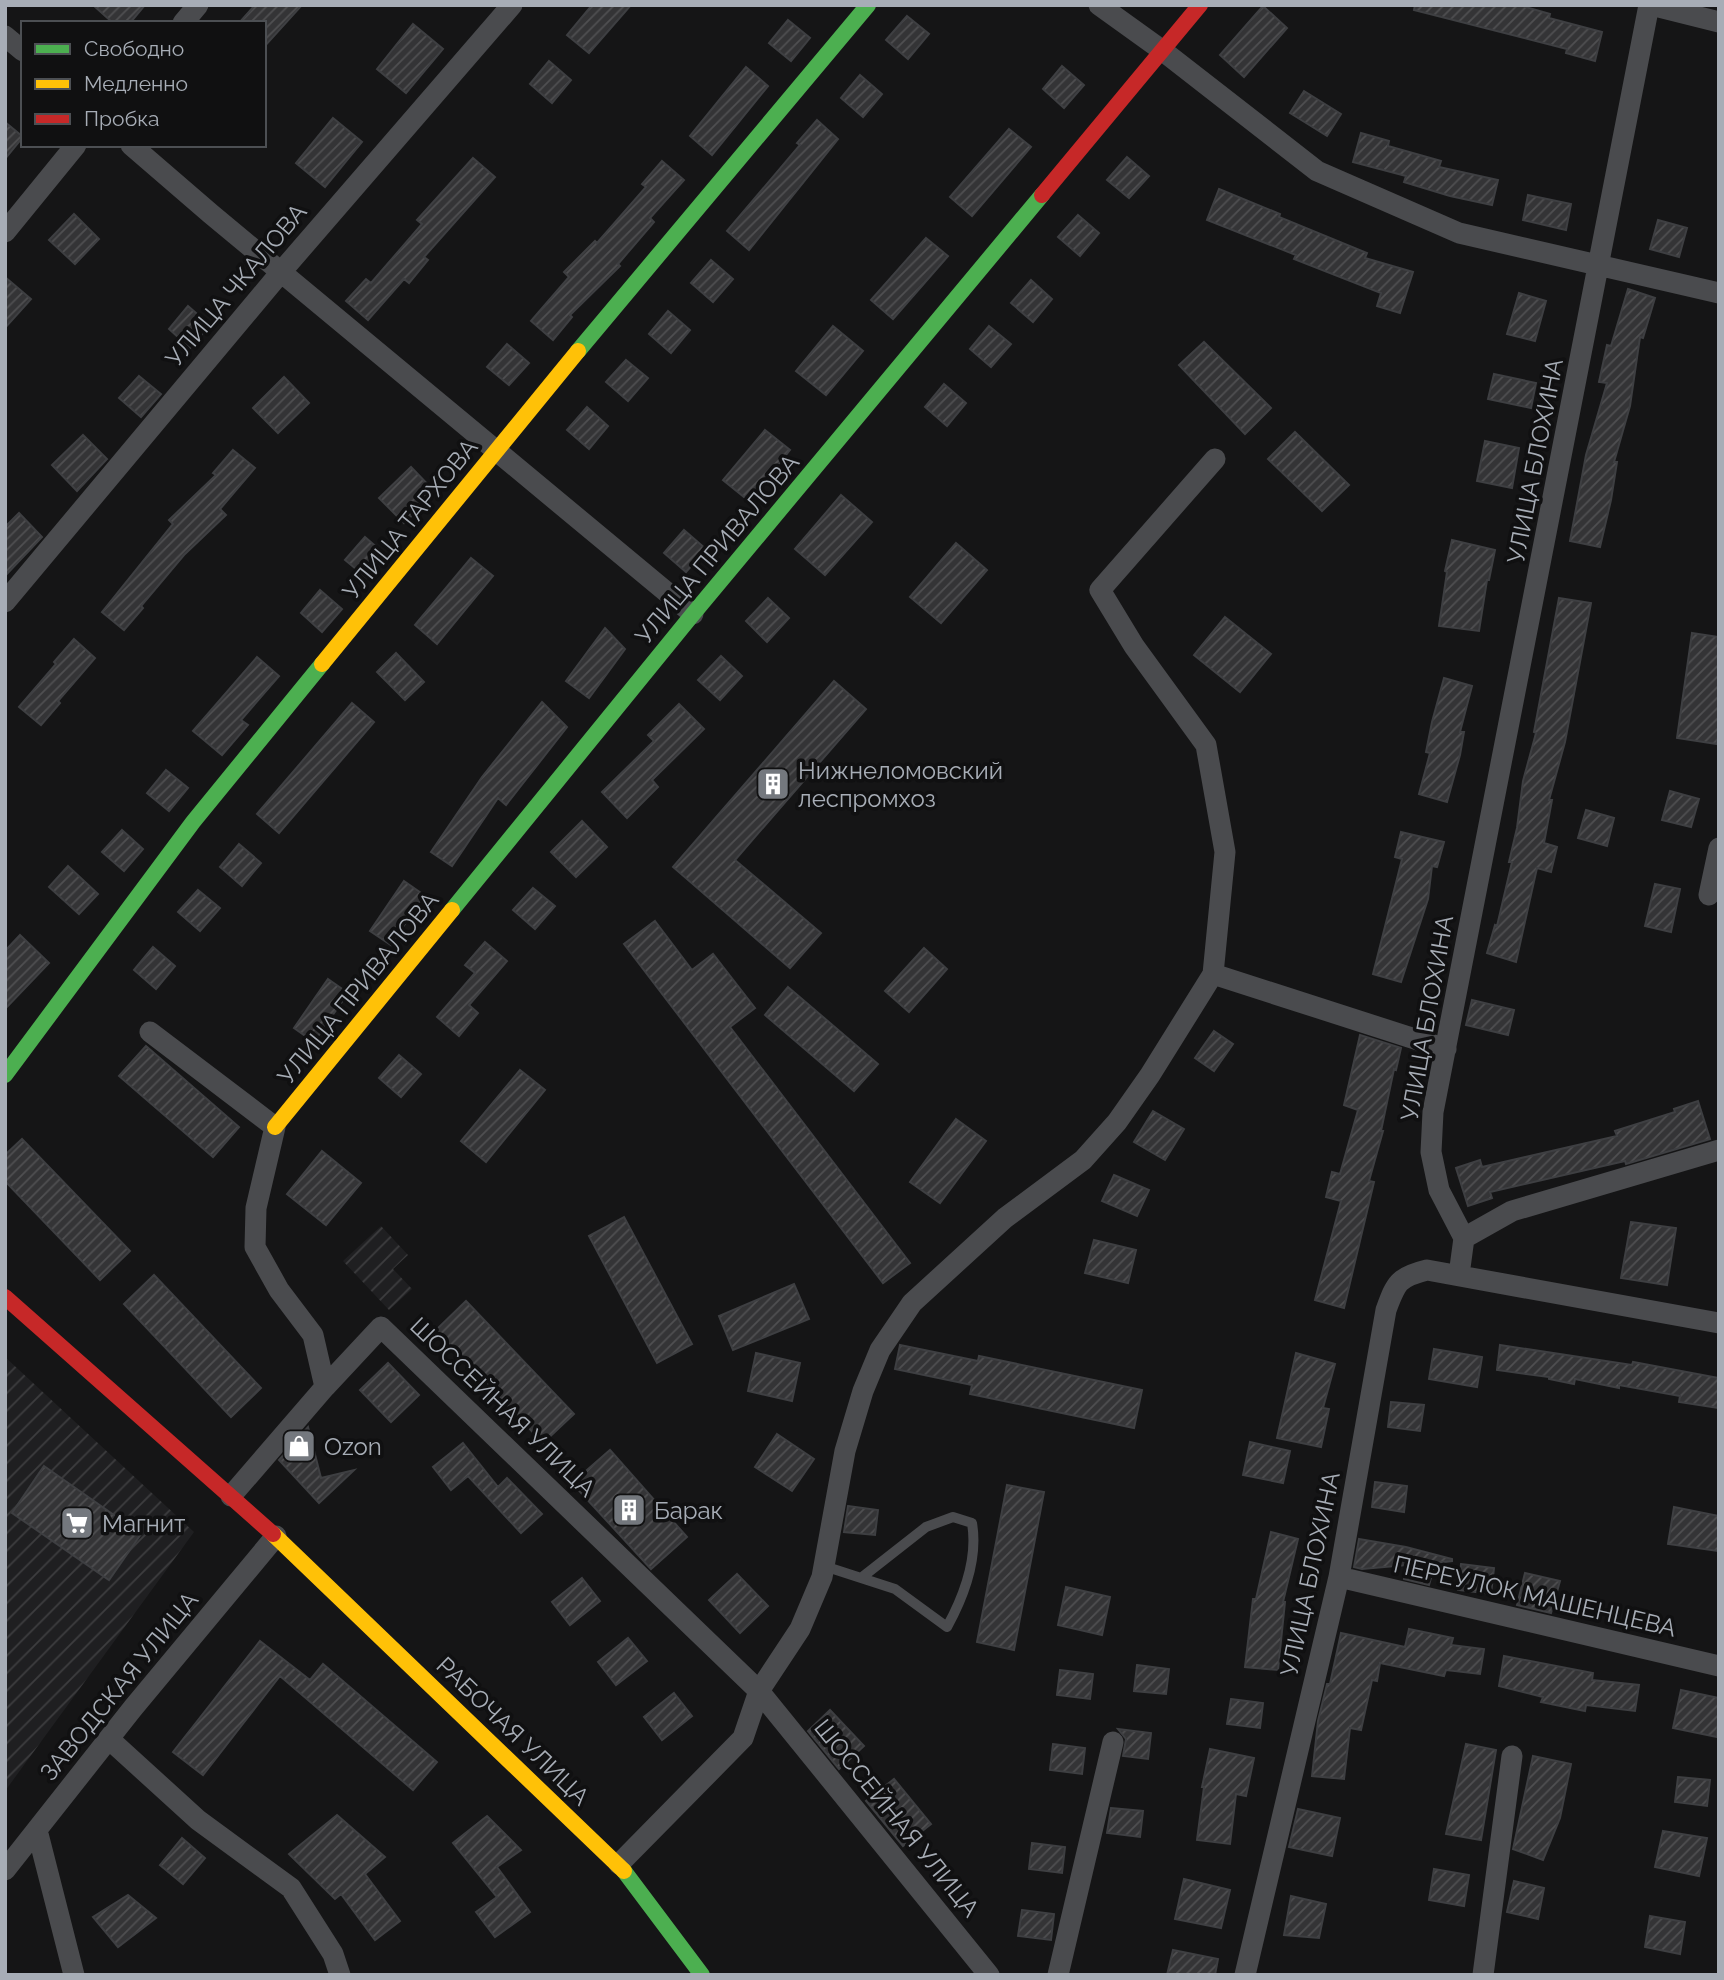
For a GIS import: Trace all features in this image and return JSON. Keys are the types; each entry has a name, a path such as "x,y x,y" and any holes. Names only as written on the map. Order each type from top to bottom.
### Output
{"street":[{"path":"185,21 198,5"},
{"name":"УЛИЦА ЧКАЛОВА","path":"5,603 281,272 512,5"},
{"name":"УЛИЦА ТАРХОВА","path":"5,1075 193,822 496,450 868,5"},
{"path":"1099,5 1163,51 1317,171 1460,233 1719,293"},
{"name":"УЛИЦА ПРИВАЛОВА","path":"275,1127 693,614 1200,5"},
{"path":"1650,5 1719,22"},
{"name":"УЛИЦА БЛОХИНА","path":"1464,1238 1439,1190 1431,1152 1433,1112 1650,5"},
{"path":"5,36 21,49"},
{"path":"5,232 74,147"},
{"path":"133,147 693,614"},
{"path":"619,1864 743,1738 759,1690 800,1629 822,1577 845,1451 880,1350 912,1303 1005,1218 1083,1160 1117,1122 1150,1075 1213,974 1225,852 1206,745 1134,646 1100,590 1215,459"},
{"path":"1709,895 1719,848"},
{"path":"1213,974 1446,1049"},
{"path":"150,1032 275,1127 256,1208 255,1247 279,1290 313,1335 325,1387"},
{"path":"1719,1150 1512,1211 1464,1238 1459,1275 1719,1324"},
{"name":"УЛИЦА БЛОХИНА","path":"1245,1975 1339,1577 1386,1310 1395,1285 1408,1275 1427,1270 1459,1275"},
{"path":"5,1297 276,1536"},
{"name":"ШОССЕЙНАЯ УЛИЦА","path":"231,1496 325,1387 382,1327 759,1690 989,1975"},
{"name":"ЗАВОДСКАЯ УЛИЦА","path":"5,1870 108,1739 276,1536"},
{"name":"РАБОЧАЯ УЛИЦА","path":"276,1536 619,1864 702,1975"},
{"name":"ПЕРЕУЛОК МАШЕНЦЕВА","path":"1339,1577 1719,1666"},
{"path":"108,1739 198,1820 291,1888 333,1954 340,1975"},
{"path":"1058,1975 1113,1742"},
{"path":"1483,1975 1512,1756"},
{"path":"37,1830 74,1975"}],"lane":[{"path":"824,1566 861,1578 895,1589 947,1627 959,1605 968,1576 975,1539 972,1523 953,1517 926,1527 861,1578"}],"shaded area":[{"path":"381,1226 408,1255 393,1269 412,1289 389,1310 343,1261"},
{"path":"5,1357 194,1532 5,1791"}],"building":[{"path":"93,5 145,5 132,21 111,21"},
{"path":"255,5 302,5 266,45 266,21 241,21"},
{"path":"592,5 631,5 589,53 567,35"},
{"path":"1415,5 1519,5 1550,14 1549,18 1602,32 1595,61 1566,53 1567,49 1414,10"},
{"path":"1263,6 1287,28 1244,77 1220,55"},
{"path":"907,16 929,34 908,59 886,40"},
{"path":"788,20 810,38 791,61 769,43"},
{"path":"413,24 443,49 406,93 377,69"},
{"path":"549,61 571,80 552,103 530,84"},
{"path":"1062,66 1084,85 1064,108 1043,89"},
{"path":"746,67 768,86 712,155 690,136"},
{"path":"860,75 882,94 863,117 841,98"},
{"path":"1304,91 1341,114 1327,136 1290,113"},
{"path":"333,118 362,142 325,187 296,163"},
{"path":"817,120 838,139 749,250 727,231 800,145 797,143"},
{"path":"5,122 21,135 21,139 5,159"},
{"path":"1009,129 1031,147 972,216 950,197"},
{"path":"1361,133 1389,141 1388,146 1441,161 1439,167 1498,180 1492,205 1404,182 1406,176 1353,162"},
{"path":"1127,157 1149,176 1129,198 1107,180"},
{"path":"473,158 495,177 424,257 428,260 409,283 404,279 368,320 346,301 366,279 371,283 422,224 417,220"},
{"path":"662,161 684,180 650,218 654,222 618,264 620,266 570,315 572,317 553,340 531,321 569,277 564,272 595,241 597,243 646,187 642,184"},
{"path":"1219,189 1367,253 1365,258 1413,272 1400,313 1377,306 1381,293 1294,259 1296,255 1207,220"},
{"path":"1528,195 1571,204 1566,230 1523,220"},
{"path":"74,214 99,239 75,264 49,240"},
{"path":"1078,215 1099,233 1080,256 1058,237"},
{"path":"1658,220 1687,228 1679,257 1650,249"},
{"path":"926,238 948,256 893,319 871,300"},
{"path":"711,260 733,279 713,302 691,283"},
{"path":"5,277 31,299 5,328"},
{"path":"1031,280 1052,299 1033,322 1011,303"},
{"path":"1628,289 1655,298 1643,338 1640,337 1630,406 1614,462 1617,462 1611,500 1600,547 1570,541 1586,455 1607,383 1599,382 1607,345 1611,346"},
{"path":"1519,293 1546,301 1535,341 1507,334"},
{"path":"188,306 210,325 190,348 169,329"},
{"path":"668,311 690,330 671,353 649,334"},
{"path":"833,326 863,351 826,395 796,371"},
{"path":"989,326 1011,344 991,367 970,349"},
{"path":"1204,342 1271,408 1245,434 1179,365"},
{"path":"507,344 529,363 509,385 487,367"},
{"path":"626,360 648,378 628,401 606,382"},
{"path":"1494,374 1536,383 1531,408 1488,399"},
{"path":"139,376 161,394 141,417 119,398"},
{"path":"284,377 309,403 278,433 253,408"},
{"path":"944,384 966,403 947,426 925,407"},
{"path":"587,407 608,426 589,449 567,430"},
{"path":"765,430 790,450 749,501 723,480"},
{"path":"1295,432 1349,485 1322,511 1268,459"},
{"path":"83,435 107,459 77,491 52,465"},
{"path":"1485,441 1519,448 1512,488 1477,481"},
{"path":"233,450 255,468 220,509 226,515 184,555 124,630 102,612 173,524 169,520 216,475 213,473"},
{"path":"411,467 436,493 404,523 379,498"},
{"path":"841,495 872,522 825,575 795,549"},
{"path":"19,513 42,537 5,576 5,527"},
{"path":"684,530 706,549 686,572 664,553"},
{"path":"365,537 387,556 367,578 345,560"},
{"path":"1452,540 1495,550 1479,631 1439,626 1445,571"},
{"path":"956,543 987,570 941,623 910,597"},
{"path":"471,558 493,576 437,644 415,625"},
{"path":"320,590 342,609 322,632 301,613"},
{"path":"768,598 789,618 767,642 746,621"},
{"path":"1559,598 1591,603 1565,742 1549,800 1552,800 1544,843 1557,847 1551,872 1537,868 1516,962 1487,953 1495,925 1497,926 1512,862 1509,862 1523,781 1536,733 1534,732"},
{"path":"1225,617 1271,654 1240,692 1194,655"},
{"path":"605,628 625,649 589,698 566,681"},
{"path":"1692,633 1719,637 1717,744 1677,738"},
{"path":"74,639 95,658 41,725 19,707"},
{"path":"396,653 424,682 405,700 377,672"},
{"path":"721,656 742,676 720,700 698,680"},
{"path":"257,657 279,676 241,720 248,725 222,755 193,731"},
{"path":"1444,678 1472,686 1460,732 1464,732 1460,755 1447,802 1419,794 1430,753 1426,752 1432,722"},
{"name":"Нижнеломовский леспромхоз","path":"834,681 866,709 735,860 821,933 790,968 673,867"},
{"path":"542,702 567,727 506,805 498,798 452,866 431,852 482,777"},
{"path":"352,703 374,722 279,833 257,814"},
{"path":"679,704 704,729 652,780 658,787 627,818 602,792 654,741 648,735"},
{"path":"166,770 188,788 169,811 147,793"},
{"path":"1670,791 1699,799 1691,827 1662,820"},
{"path":"1586,810 1614,818 1607,846 1578,838"},
{"path":"582,821 607,847 576,877 551,852"},
{"path":"122,830 143,849 124,871 102,852"},
{"path":"1401,832 1444,842 1437,867 1432,866 1428,899 1401,982 1373,974 1402,859 1395,857"},
{"path":"239,844 261,863 242,886 220,867"},
{"path":"68,866 98,894 79,914 49,887"},
{"path":"404,881 424,895 391,945 370,931"},
{"path":"1655,884 1680,889 1671,932 1645,926"},
{"path":"533,888 555,906 535,929 513,910"},
{"path":"198,890 220,908 200,931 178,912"},
{"path":"655,921 692,970 713,954 755,1008 730,1027 910,1263 883,1283 624,944"},
{"path":"20,935 49,963 5,1009 5,951"},
{"path":"485,942 507,961 469,1005 478,1013 459,1036 437,1017 475,973 465,965"},
{"path":"153,947 175,966 156,989 134,970"},
{"path":"924,948 947,969 909,1012 885,991"},
{"path":"328,979 348,993 314,1042 294,1028"},
{"path":"788,987 878,1064 854,1091 765,1015"},
{"path":"1472,1000 1514,1010 1508,1035 1466,1025"},
{"path":"1214,1031 1233,1044 1214,1071 1195,1058"},
{"path":"1360,1035 1401,1048 1369,1181 1374,1182 1344,1308 1315,1300 1341,1201 1326,1197 1332,1172 1340,1174 1358,1110 1344,1105"},
{"path":"146,1046 239,1127 213,1157 119,1076"},
{"path":"399,1055 421,1074 401,1097 379,1078"},
{"path":"520,1070 545,1090 486,1162 461,1141"},
{"path":"1698,1101 1710,1139 1626,1164 1625,1161 1490,1192 1492,1198 1468,1206 1456,1168 1480,1160 1482,1167 1617,1136 1615,1131 1675,1112 1674,1109"},
{"path":"1153,1111 1184,1129 1165,1160 1134,1142"},
{"path":"956,1119 986,1141 940,1203 910,1182"},
{"path":"22,1139 130,1251 100,1280 5,1181 5,1155"},
{"path":"322,1151 361,1183 326,1225 287,1194"},
{"path":"1114,1175 1149,1190 1137,1216 1102,1201"},
{"path":"624,1217 692,1344 657,1363 589,1236"},
{"path":"1631,1222 1676,1228 1667,1285 1621,1278"},
{"path":"1094,1240 1136,1250 1128,1283 1085,1273"},
{"path":"154,1275 261,1388 231,1417 124,1304"},
{"path":"794,1284 809,1319 733,1350 719,1316"},
{"path":"466,1301 574,1414 543,1443 436,1330"},
{"path":"900,1345 978,1361 979,1356 1142,1390 1134,1428 970,1394 972,1385 895,1369"},
{"path":"1500,1345 1632,1365 1633,1362 1719,1378 1719,1408 1679,1402 1680,1396 1619,1385 1619,1388 1575,1379 1574,1384 1549,1377 1497,1370"},
{"path":"1434,1349 1482,1357 1477,1387 1429,1379"},
{"path":"756,1353 800,1363 792,1401 748,1391"},
{"path":"1296,1353 1335,1364 1323,1408 1329,1409 1321,1447 1277,1438"},
{"path":"388,1363 419,1395 391,1422 360,1390"},
{"path":"1391,1402 1424,1405 1420,1431 1388,1427"},
{"path":"308,1427 321,1478 354,1470 319,1503 279,1460"},
{"path":"777,1434 814,1459 792,1491 755,1467"},
{"path":"1250,1442 1290,1451 1283,1483 1243,1475"},
{"path":"463,1443 498,1487 507,1478 542,1514 521,1533 468,1476 451,1490 433,1467"},
{"name":"Барак","path":"610,1450 687,1537 651,1569 572,1483"},
{"name":"Магнит","path":"44,1466 141,1534 109,1580 12,1513"},
{"path":"1375,1482 1407,1486 1404,1512 1372,1507"},
{"path":"1007,1485 1044,1492 1014,1650 977,1642"},
{"path":"848,1506 878,1510 875,1535 844,1532"},
{"path":"1674,1507 1719,1516 1719,1551 1668,1544"},
{"path":"1271,1532 1298,1539 1283,1602 1278,1670 1245,1667 1253,1599 1256,1599"},
{"path":"1359,1539 1406,1547 1452,1561 1435,1563 1429,1585 1404,1579 1407,1565 1362,1569 1354,1567"},
{"path":"1461,1564 1494,1568 1491,1594 1458,1590"},
{"path":"1525,1573 1560,1581 1551,1613 1517,1605"},
{"path":"737,1574 768,1606 740,1633 709,1600"},
{"path":"582,1578 600,1601 570,1625 552,1602"},
{"path":"1066,1587 1110,1597 1102,1635 1058,1625"},
{"path":"1409,1629 1453,1638 1451,1645 1484,1649 1480,1674 1446,1670 1444,1676 1380,1663 1377,1681 1372,1680 1361,1730 1350,1728 1344,1779 1312,1776 1318,1721 1327,1684 1330,1684 1341,1633 1405,1647"},
{"path":"628,1638 647,1661 616,1685 598,1662"},
{"path":"260,1641 310,1680 323,1664 437,1762 413,1790 280,1676 203,1775 173,1752"},
{"path":"1504,1656 1593,1673 1592,1680 1639,1685 1635,1711 1586,1705 1585,1711 1541,1702 1543,1697 1499,1686"},
{"path":"1137,1665 1169,1669 1166,1694 1134,1691"},
{"path":"1060,1670 1093,1674 1090,1699 1057,1695"},
{"path":"1681,1690 1719,1698 1717,1737 1673,1728"},
{"path":"674,1693 692,1716 662,1740 644,1717"},
{"path":"1231,1699 1263,1703 1260,1728 1227,1724"},
{"path":"830,1710 864,1746 839,1769 808,1731"},
{"path":"1118,1729 1151,1733 1148,1759 1123,1756 1126,1739"},
{"path":"1053,1744 1085,1748 1082,1774 1050,1770"},
{"path":"1466,1744 1496,1750 1481,1840 1446,1834"},
{"path":"1210,1749 1254,1758 1246,1796 1236,1794 1230,1844 1197,1840 1202,1787"},
{"path":"1533,1756 1571,1764 1560,1818 1543,1860 1513,1849"},
{"path":"1678,1777 1710,1780 1707,1806 1675,1802"},
{"path":"894,1779 931,1824 903,1846 866,1801"},
{"path":"1111,1808 1143,1811 1140,1837 1107,1833"},
{"path":"1298,1809 1340,1818 1332,1856 1289,1847"},
{"path":"337,1815 385,1857 365,1874 400,1921 375,1940 341,1894 335,1899 289,1854"},
{"path":"487,1816 521,1850 497,1867 530,1912 495,1937 476,1912 497,1897 453,1843"},
{"path":"1663,1831 1707,1838 1699,1876 1655,1867"},
{"path":"182,1838 205,1858 183,1884 160,1865"},
{"path":"1032,1843 1065,1847 1062,1873 1029,1869"},
{"path":"1434,1869 1469,1875 1464,1906 1429,1900"},
{"path":"1184,1879 1230,1890 1221,1928 1175,1919"},
{"path":"1514,1881 1544,1888 1538,1919 1507,1912"},
{"path":"128,1895 156,1918 118,1947 93,1917"},
{"path":"1291,1896 1326,1904 1319,1938 1284,1935"},
{"path":"1022,1910 1054,1914 1051,1940 1018,1936"},
{"path":"1650,1916 1685,1922 1680,1954 1645,1947"},
{"path":"1173,1950 1218,1959 1215,1975 1167,1975"}],"traffic: fast":[{"path":"578,351 868,5"},
{"path":"452,910 693,614 1042,195"},
{"path":"5,1075 193,822 322,664"},
{"path":"624,1871 702,1975"}],"traffic: slow":[{"path":"322,664 578,351"},
{"path":"275,1127 452,910"},
{"path":"273,1534 624,1871"}],"traffic: jam":[{"path":"1042,195 1200,5"},
{"path":"5,1297 273,1534"}],"place":[{"name":"Нижнеломовский леспромхоз","path":"773,784"},
{"name":"Ozon","path":"299,1446"},
{"name":"Барак","path":"629,1510"},
{"name":"Магнит","path":"77,1523"}]}
